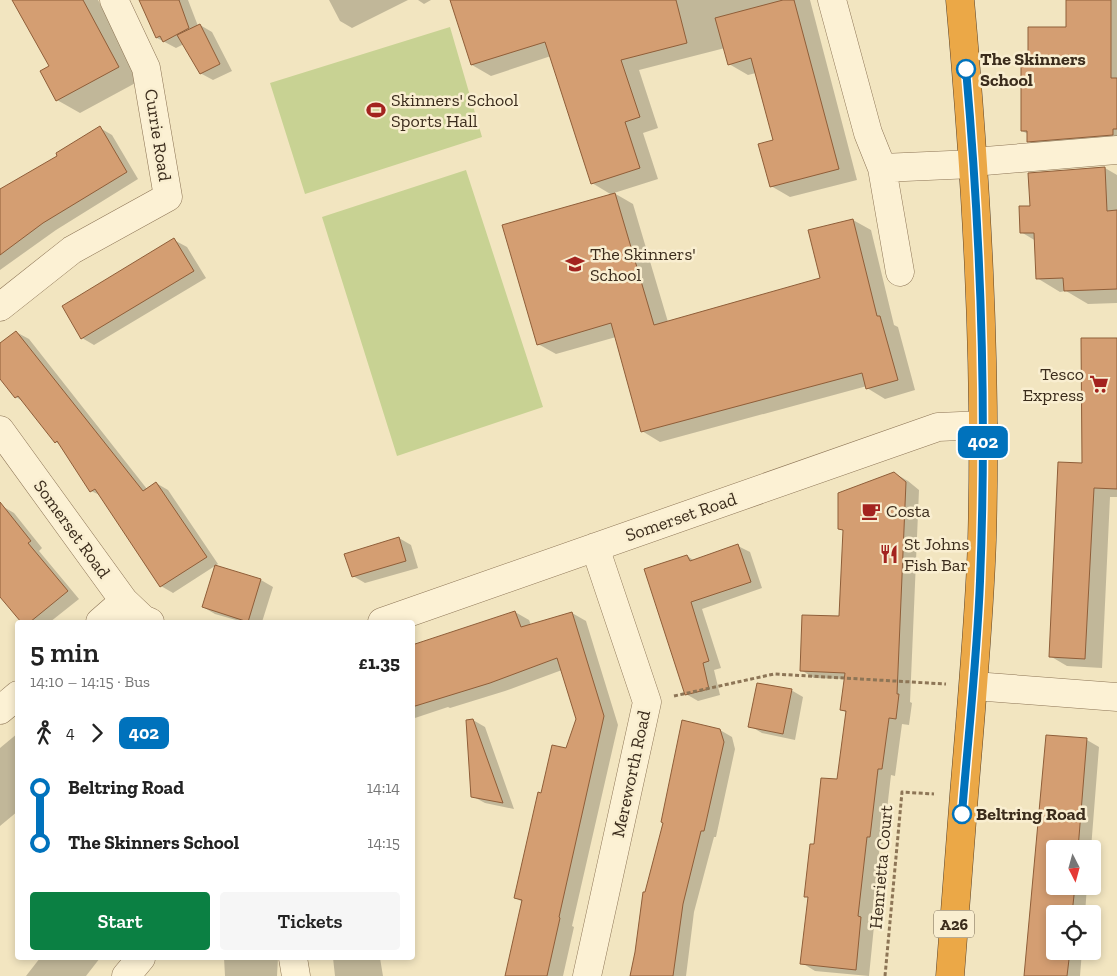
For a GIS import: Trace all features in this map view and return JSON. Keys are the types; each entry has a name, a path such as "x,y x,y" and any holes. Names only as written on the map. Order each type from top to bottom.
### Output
{"highway":[{"name":"A26","path":"950,976 974,686 982,537 982,314 973,163 960,0"}],"street":[{"name":"Currie Road","path":"0,307 72,250 168,197 146,68 114,0"},
{"path":"832,0 868,133 882,168 900,272"},
{"path":"882,168 973,163 1117,150"},
{"name":"Somerset Road","path":"388,620 938,427 983,424"},
{"name":"Somerset Road","path":"0,430 124,601 145,620"},
{"name":"Mereworth Road","path":"587,976 647,702 595,547"},
{"path":"102,620 124,601"},
{"path":"974,686 1117,696"},
{"path":"0,710 15,698"},
{"path":"126,976 139,960"},
{"path":"293,960 296,976"}],"path":[{"path":"647,702 774,674 974,686"},
{"name":"Henrietta Court","path":"885,976 902,792 964,795"}],"green space":[{"name":"Skinners' School Sports Hall","path":"450,27 482,137 305,194 270,83"},
{"path":"466,170 543,407 397,456 322,217"}],"building":[{"path":"12,0 83,0 119,67 56,101 40,71 49,66"},
{"path":"139,0 179,0 189,28 163,42 160,36 156,38"},
{"path":"450,0 676,0 687,43 621,60 640,117 625,122 640,168 591,184 545,42 471,65"},
{"path":"783,0 794,0 839,169 770,187 758,144 773,140 751,58 728,65 715,18"},
{"path":"1066,0 1111,0 1111,78 1117,78 1117,129 1113,129 1113,135 1027,142 1027,131 1021,131 1021,66 1028,66 1028,27 1066,27"},
{"path":"200,24 220,64 200,74 177,35"},
{"path":"100,126 127,172 43,223 0,255 0,189 57,156 56,153"},
{"path":"1105,167 1107,211 1117,210 1117,289 1064,291 1063,278 1036,279 1034,233 1020,233 1019,206 1030,206 1028,173"},
{"path":"615,193 654,325 820,278 808,230 853,219 877,316 880,316 898,380 866,389 862,373 641,432 611,323 537,345 502,225"},
{"path":"174,238 194,271 81,339 62,306"},
{"path":"16,331 143,491 156,482 207,557 160,587 95,489 90,492 57,441 55,443 18,396 15,398 0,379 0,343"},
{"path":"1081,338 1117,338 1117,489 1094,488 1085,659 1049,657 1058,462 1082,463"},
{"path":"894,472 906,482 897,694 899,694 896,719 889,718 882,769 878,769 870,837 867,837 858,916 861,917 856,970 800,964 808,897 804,897 810,844 814,844 821,778 837,779 846,711 840,710 845,673 800,671 802,615 839,616 843,530 838,529 838,493"},
{"path":"0,502 31,541 28,543 68,591 32,620 19,620 0,597"},
{"path":"399,537 406,561 352,577 344,554"},
{"path":"738,544 751,582 691,602 709,661 703,663 709,689 685,695 644,569 687,555 690,561"},
{"path":"215,565 261,579 249,620 242,620 202,607"},
{"path":"515,611 521,627 572,612 604,716 547,976 505,976 522,900 514,898 538,792 541,793 552,745 566,748 576,719 557,658 490,683 415,706 415,644"},
{"path":"757,683 792,689 783,734 748,727"},
{"path":"473,719 503,803 471,797 466,720"},
{"path":"682,720 720,729 724,742 704,831 701,831 683,904 673,976 630,976 643,892 645,892 663,823 661,822"},
{"path":"1046,735 1087,738 1079,840 1046,840 1046,895 1074,895 1073,905 1046,905 1046,960 1069,960 1067,976 1024,976"}],"bus line":[{"name":"402","path":"962,814 974,686 980,583 983,424 982,314 966,69"}],"place":[{"name":"The Skinners School","path":"966,69"},
{"name":"Skinners' School Sports Hall","path":"376,110"},
{"name":"The Skinners' School","path":"575,264"},
{"name":"Tesco Express","path":"1099,384"},
{"name":"Costa","path":"871,511"},
{"name":"St Johns Fish Bar","path":"889,554"},
{"name":"Beltring Road","path":"962,814"}]}
